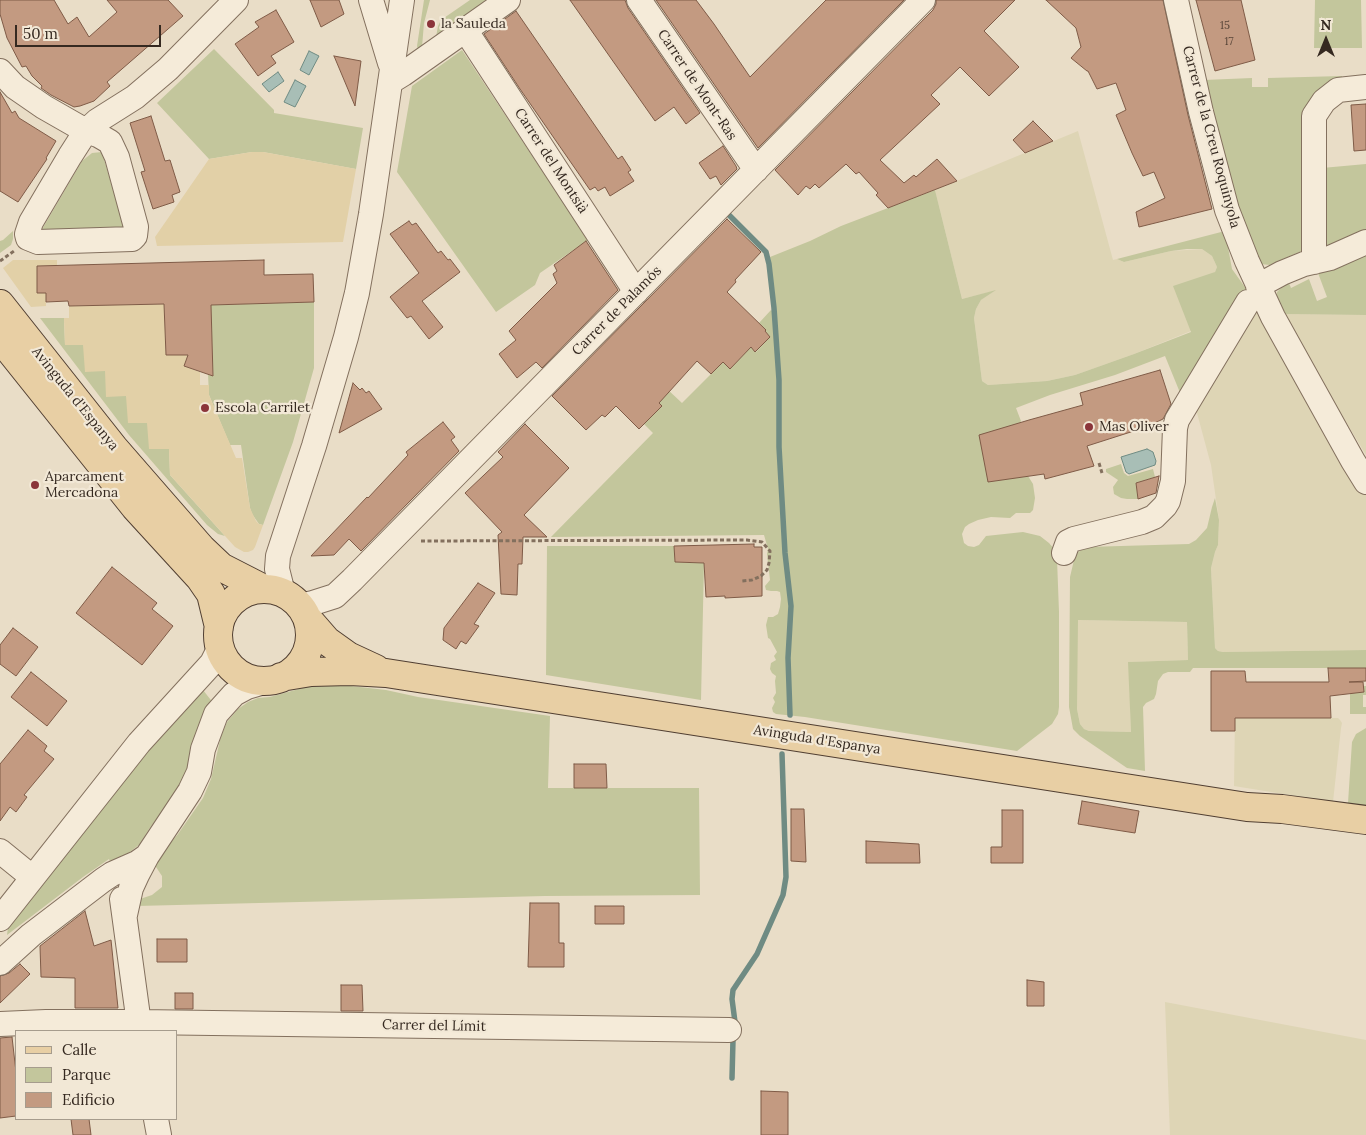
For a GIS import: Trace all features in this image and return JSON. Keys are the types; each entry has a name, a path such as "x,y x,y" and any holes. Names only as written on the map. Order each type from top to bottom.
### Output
{"main road":[{"name":"Avinguda d'Espanya","path":"0,304 114,448 202,549 221,567 289,601 328,641 348,656 386,674"},
{"name":"Avinguda d'Espanya","path":"0,338 135,507 200,578 211,594 217,646"},
{"path":"244,594 289,601 310,632 309,646 303,660 294,670 276,679 258,680 239,673 217,646 224,614 232,602 244,594"},
{"name":"Avinguda d'Espanya","path":"276,679 320,672 350,671 386,674 1247,807 1282,809 1366,820"},
{"name":"Avinguda d'Espanya","path":"1247,807 1269,815 1366,833"}],"street":[{"path":"0,72 15,87 44,107 86,131 110,142 136,227 135,236 132,239 38,242 28,238 27,234 31,222 86,131 97,121 135,97 168,69 236,0"},
{"path":"372,0 390,34 397,31"},
{"path":"372,0 390,65 397,78"},
{"path":"289,601 277,569 278,556 314,446 357,293 397,78 397,31 402,0"},
{"path":"397,78 508,0"},
{"name":"Carrer de Mont-Ras","path":"639,0 756,170"},
{"name":"Carrer de Palamós","path":"289,601 313,603 335,596 923,0"},
{"name":"Carrer de la Creu Roquinyola","path":"1176,0 1201,112 1227,210 1253,294 1278,326 1366,482"},
{"name":"Carrer del Montsià","path":"466,31 636,292"},
{"path":"1314,262 1314,116 1324,101 1338,90 1366,87"},
{"path":"1064,553 1068,542 1074,539 1142,522 1154,517 1165,506 1173,481 1177,420 1253,294 1282,272 1304,264 1330,258 1366,242"},
{"path":"0,919 217,646"},
{"path":"125,915 131,888 147,856 190,791 198,772 205,742 216,714 234,694 247,687 276,679"},
{"path":"0,851 32,877"},
{"path":"0,964 31,935 103,880 147,856"},
{"path":"103,880 110,881 118,886 120,891 140,1027"},
{"name":"Carrer del Límit","path":"0,1024 46,1022 140,1027 729,1030"},
{"path":"156,1120 159,1135"}],"path":[{"path":"1099,463 1102,473"},
{"path":"394,538 453,541 747,540 762,542 770,551 770,563 767,570 761,576 752,580 742,581"}],"shaded area":[{"path":"1078,131 1113,260 1117,259 1124,262 1171,251 1202,249 1212,256 1217,267 1191,331 1075,375 1047,381 988,385 982,381 974,318 981,300 994,291 962,299 935,190"},
{"path":"1255,304 1366,491 1366,650 1223,652 1215,648 1211,568 1218,545 1219,520 1211,465 1197,413 1189,409"},
{"path":"1281,314 1366,315 1366,455"},
{"path":"1077,620 1187,622 1188,660 1129,662 1131,732 1089,731 1080,724 1077,709"},
{"path":"1235,718 1338,718 1342,723 1333,802 1234,786"},
{"path":"1165,1002 1366,1040 1366,1135 1170,1135"}],"green space":[{"path":"424,0 430,0 424,23 422,47 418,50 417,46"},
{"path":"470,0 487,0 436,37 441,20"},
{"path":"1315,0 1361,0 1362,48 1314,48"},
{"path":"214,49 274,110 274,113 363,128 356,169 263,152 209,159 157,103"},
{"path":"462,50 588,240 540,273 535,285 496,312 397,172 412,86"},
{"path":"1342,76 1342,81 1327,89 1306,249 1270,265 1260,264 1239,210 1204,80 1252,78 1252,87 1268,87 1268,78"},
{"path":"102,152 124,228 41,231 82,161 92,153"},
{"path":"1366,164 1366,235 1328,247 1325,245 1322,168"},
{"path":"935,190 962,299 996,290 981,300 974,318 982,381 988,385 1047,381 1075,375 1191,332 1173,286 1215,272 1217,267 1212,256 1202,249 1187,249 1124,262 1117,259 1225,231 1232,269 1247,290 1183,400 1165,356 1016,408 1021,421 1028,476 1033,484 1035,498 1033,510 1030,513 1016,513 1010,518 991,517 978,520 965,527 962,534 964,543 974,547 979,545 986,536 1023,532 1040,536 1055,550 1059,612 1058,714 1052,724 1017,751 776,714 773,712 776,676 770,669 771,663 776,660 774,656 777,652 768,638 766,625 768,617 778,614 781,599 780,592 766,590 765,586 770,580 768,549 764,535 551,537 653,433 644,424 662,406 654,398 666,388 682,403 723,362 730,369 751,347 756,352 770,337 759,323 771,310 777,315 770,257 841,226"},
{"path":"13,231 11,245 0,253 0,241"},
{"path":"1366,250 1366,315 1281,314 1276,298 1277,292 1281,288 1289,283 1291,288 1309,279 1317,301 1327,297 1318,273"},
{"path":"314,302 314,368 293,442 263,525 259,524 250,508 241,445 230,445 209,395 208,374 213,376 211,305"},
{"path":"40,318 64,318 65,345 83,344 169,448 170,475 225,536 218,534 207,525 129,435"},
{"path":"1121,464 1124,473 1128,476 1153,469 1155,477 1136,483 1138,499 1121,498 1114,494 1113,487 1118,480 1106,472 1106,469"},
{"path":"1215,498 1219,520 1218,545 1211,568 1215,648 1223,652 1366,650 1366,668 1362,668 1362,686 1366,686 1366,695 1363,695 1363,707 1366,707 1366,714 1350,714 1350,668 1193,668 1190,672 1168,672 1163,674 1158,681 1154,699 1143,707 1145,771 1127,768 1080,736 1073,729 1069,707 1070,577 1074,560 1076,554 1087,547 1189,544 1196,540 1207,528","holes":["1078,620 1187,622 1188,660 1128,662 1131,732 1089,731 1084,729 1080,724 1077,709"]},
{"path":"547,546 674,546 675,562 704,563 701,700 546,675"},
{"path":"321,685 386,690 418,697 550,716 548,788 699,788 700,895 545,896 136,906 140,899 152,895 162,887 162,876 156,867 156,860 178,834 203,798 211,779 221,736 227,722 238,709 258,698"},
{"path":"203,690 214,704 195,759 180,789 149,829 140,844 130,852 131,857 111,865 109,859 7,935 8,927 148,748"},
{"path":"1366,728 1366,806 1348,803 1352,742 1356,734"}],"sand":[{"path":"263,152 356,169 343,242 157,246 155,237 209,159"},
{"path":"13,260 57,260 57,266 37,267 37,293 46,293 46,306 31,307 3,268"},
{"path":"164,304 166,355 188,355 184,366 200,372 200,385 209,385 209,395 236,458 242,458 250,508 256,521 263,525 255,547 248,552 235,547 170,475 169,449 149,449 147,423 128,423 126,396 106,397 105,371 85,372 83,345 65,345 64,318 69,318 69,306"}],"water":[{"path":"309,51 319,56 309,75 300,70"},
{"path":"278,72 284,81 269,92 262,84"},
{"path":"295,80 306,86 295,107 284,102"},
{"path":"1147,449 1153,452 1156,461 1155,465 1129,474 1126,472 1121,457"}],"building":[{"path":"0,0 54,0 68,24 77,17 89,37 117,12 107,0 168,0 183,16 107,82 110,86 94,101 74,107 41,88 42,86 32,76 26,66 22,67 7,38 0,14"},
{"path":"310,0 339,0 344,14 321,27"},
{"path":"570,0 625,0 628,8 700,113 686,124 674,107 655,121"},
{"path":"656,0 696,0 750,77 826,0 904,0 758,148"},
{"path":"936,0 1015,0 984,31 1019,67 989,96 960,67 931,95 940,104 880,160 904,183 914,175 916,177 937,159 957,181 888,208 876,195 878,193 859,172 856,174 846,164 819,188 815,184 810,189 806,186 798,195 775,170 933,10"},
{"path":"1046,0 1163,0 1188,115 1212,209 1139,227 1136,212 1165,198 1154,172 1143,176 1132,153 1116,115 1126,110 1116,83 1097,89 1088,71 1071,58 1081,47 1076,28"},
{"path":"1196,0 1241,0 1255,60 1215,71"},
{"path":"276,10 294,42 271,56 276,63 258,76 235,44 259,27 255,22"},
{"path":"516,11 618,159 622,156 631,170 628,172 634,181 610,196 605,187 598,191 595,187 590,190 484,34"},
{"path":"334,56 361,61 355,106"},
{"path":"0,92 12,113 15,111 19,118 56,141 47,159 18,202 0,191"},
{"path":"1366,104 1366,150 1354,151 1351,105"},
{"path":"151,116 165,161 170,160 180,192 172,195 174,202 153,209 141,172 145,171 130,123"},
{"path":"1033,121 1053,141 1025,153 1013,140"},
{"path":"723,146 737,169 721,185 716,176 710,179 699,163"},
{"path":"727,219 761,252 735,280 736,282 727,292 766,330 770,337 755,352 751,347 730,369 723,362 711,374 697,361 659,403 662,406 639,429 616,406 605,417 602,415 586,430 552,396"},
{"path":"409,221 412,225 416,223 438,253 441,251 460,272 422,301 443,327 429,339 411,316 407,318 390,297 419,273 390,234"},
{"path":"586,241 618,290 542,368 536,362 517,378 499,354 516,340 509,331 557,283 553,274 557,271 554,265"},
{"path":"264,260 264,275 313,274 314,302 211,305 213,376 184,366 188,355 166,355 164,304 69,306 68,301 46,302 46,293 37,293 37,266"},
{"path":"1160,370 1171,404 1163,419 1138,431 1087,446 1094,466 1045,479 1044,474 988,482 979,435 1083,405 1080,393"},
{"path":"353,383 360,390 362,388 366,393 369,391 382,409 339,433"},
{"path":"443,422 455,437 451,440 459,451 361,551 349,539 334,555 311,556 408,455 406,452"},
{"path":"525,424 569,468 524,515 547,537 523,537 522,564 518,564 517,595 501,594 498,535 502,532 465,493 503,457 498,452"},
{"path":"1159,476 1156,493 1138,499 1136,483"},
{"path":"754,544 754,547 762,547 762,596 706,597 704,563 675,562 674,546"},
{"path":"112,567 157,603 152,609 173,626 142,665 76,613"},
{"path":"478,583 495,593 474,624 479,626 466,644 461,641 456,649 443,640 444,628"},
{"path":"13,628 38,647 16,676 0,664 0,645"},
{"path":"1328,668 1366,668 1366,681 1349,682 1363,682 1364,692 1330,696 1331,718 1235,718 1235,731 1211,731 1211,671 1245,671 1246,682 1329,682"},
{"path":"31,672 67,701 47,726 11,697"},
{"path":"28,730 47,746 44,751 54,759 24,795 27,797 16,812 10,807 0,821 0,764"},
{"path":"574,764 606,764 607,788 574,788"},
{"path":"1082,801 1139,811 1135,833 1078,824"},
{"path":"791,809 804,809 806,862 791,861"},
{"path":"1002,810 1023,810 1023,863 991,863 991,847 1002,847"},
{"path":"866,841 919,844 920,863 866,863"},
{"path":"530,903 559,903 559,943 564,943 564,967 528,967"},
{"path":"595,906 624,906 624,924 595,924"},
{"path":"85,911 94,946 111,940 118,1008 75,1008 75,978 41,977 40,946"},
{"path":"157,939 187,939 187,962 157,962"},
{"path":"20,964 30,974 0,1003 0,976 9,973"},
{"path":"1027,980 1044,982 1044,1006 1027,1006"},
{"path":"341,985 362,985 363,1011 341,1011"},
{"path":"175,993 193,993 193,1009 175,1009"},
{"path":"12,1037 15,1063 15,1116 0,1118 0,1038"},
{"path":"761,1091 788,1092 788,1135 761,1135"},
{"path":"71,1120 89,1120 91,1135 73,1135"}],"waterway":[{"path":"729,215 766,252 769,264 779,380 779,447 785,553 791,606 788,658 790,715"},
{"path":"735,1022 732,999 733,990 757,954 783,895 786,877 782,754"},
{"path":"732,1078 733,1040"}],"place":[{"name":"la Sauleda","path":"431,24"},
{"name":"Escola Carrilet","path":"205,408"},
{"name":"Mas Oliver","path":"1089,427"},
{"name":"Aparcament Mercadona","path":"35,485"}]}
